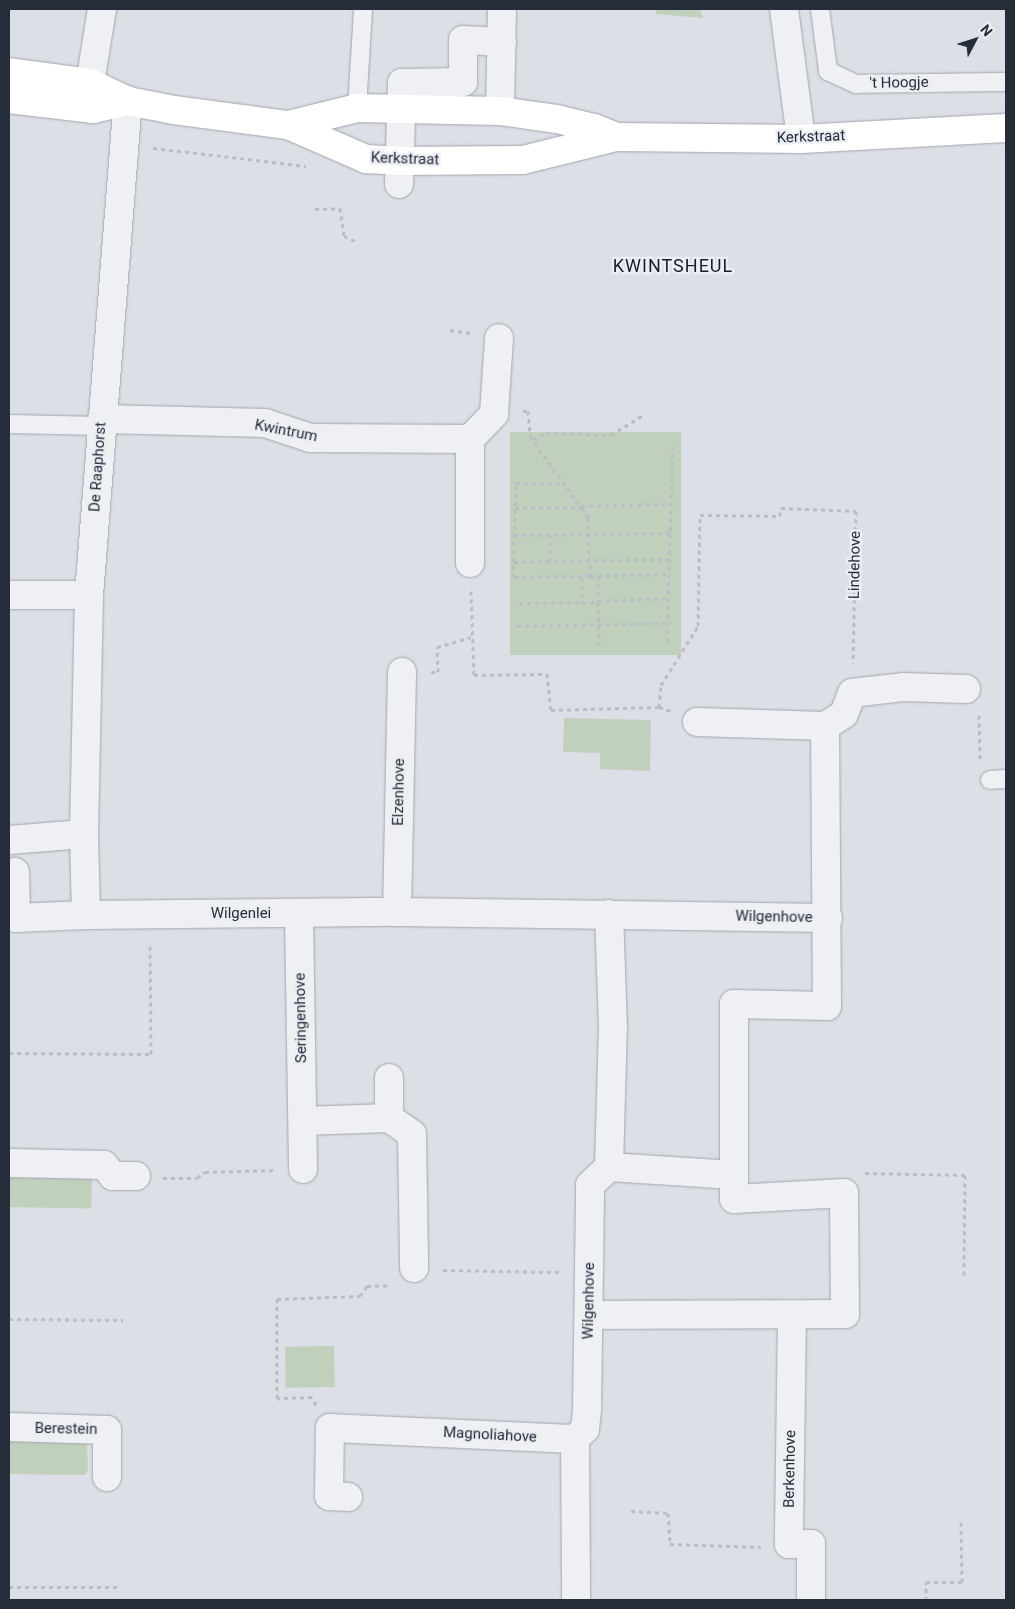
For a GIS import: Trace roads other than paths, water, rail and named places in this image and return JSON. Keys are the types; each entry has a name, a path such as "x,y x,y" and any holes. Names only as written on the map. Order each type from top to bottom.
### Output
{"main road":[{"name":"Kerkstraat","path":"9,72 90,83 128,101 174,110 288,125 399,172 523,160 616,137 801,139 1006,128"},
{"name":"Kerkstraat","path":"9,99 93,109 128,101"},
{"name":"Kerkstraat","path":"288,125 356,108 500,111 557,119 594,128 616,137"}],"street":[{"path":"90,83 102,9"},
{"path":"500,111 502,9"},
{"path":"784,9 801,139"},
{"path":"399,172 402,83 463,82 463,40 502,42"},
{"name":"De Raaphorst","path":"86,915 84,834 89,595 101,423 128,101"},
{"path":"470,563 470,439 494,414 499,338"},
{"name":"Kwintrum","path":"101,423 265,423 310,438 470,439"},
{"path":"9,595 89,595"},
{"name":"Elzenhove","path":"397,912 402,672"},
{"path":"697,722 825,726 844,714 852,693 902,686 966,689"},
{"path":"825,726 828,918"},
{"path":"9,840 84,834"},
{"name":"Wilgenlei","path":"15,872 16,918 86,915 397,912"},
{"name":"Wilgenhove","path":"397,912 828,918 827,1006 752,1006 734,1004 734,1199 844,1193 845,1314 792,1315"},
{"name":"Seringenhove","path":"299,914 303,1169"},
{"path":"609,914 613,1028 609,1167 734,1174"},
{"path":"389,1078 389,1118"},
{"path":"303,1121 389,1118 412,1134 414,1268"},
{"path":"9,1163 104,1165 113,1176 136,1176"},
{"name":"Wilgenhove","path":"575,1439 585,1430 590,1315 590,1184 609,1167"},
{"path":"590,1315 792,1315"},
{"name":"Berkenhove","path":"792,1315 789,1544 811,1544 811,1600"},
{"name":"Berestein","path":"9,1427 107,1430 108,1477"},
{"name":"Magnoliahove","path":"348,1497 329,1496 330,1428 575,1439"},
{"path":"575,1439 576,1600"}],"lane":[{"path":"356,108 363,9"},
{"name":"'t Hoogje","path":"820,9 828,71 856,84 1006,82"},
{"path":"9,424 101,423"}],"district":[{"name":"KWINTSHEUL","path":"673,266"}]}
